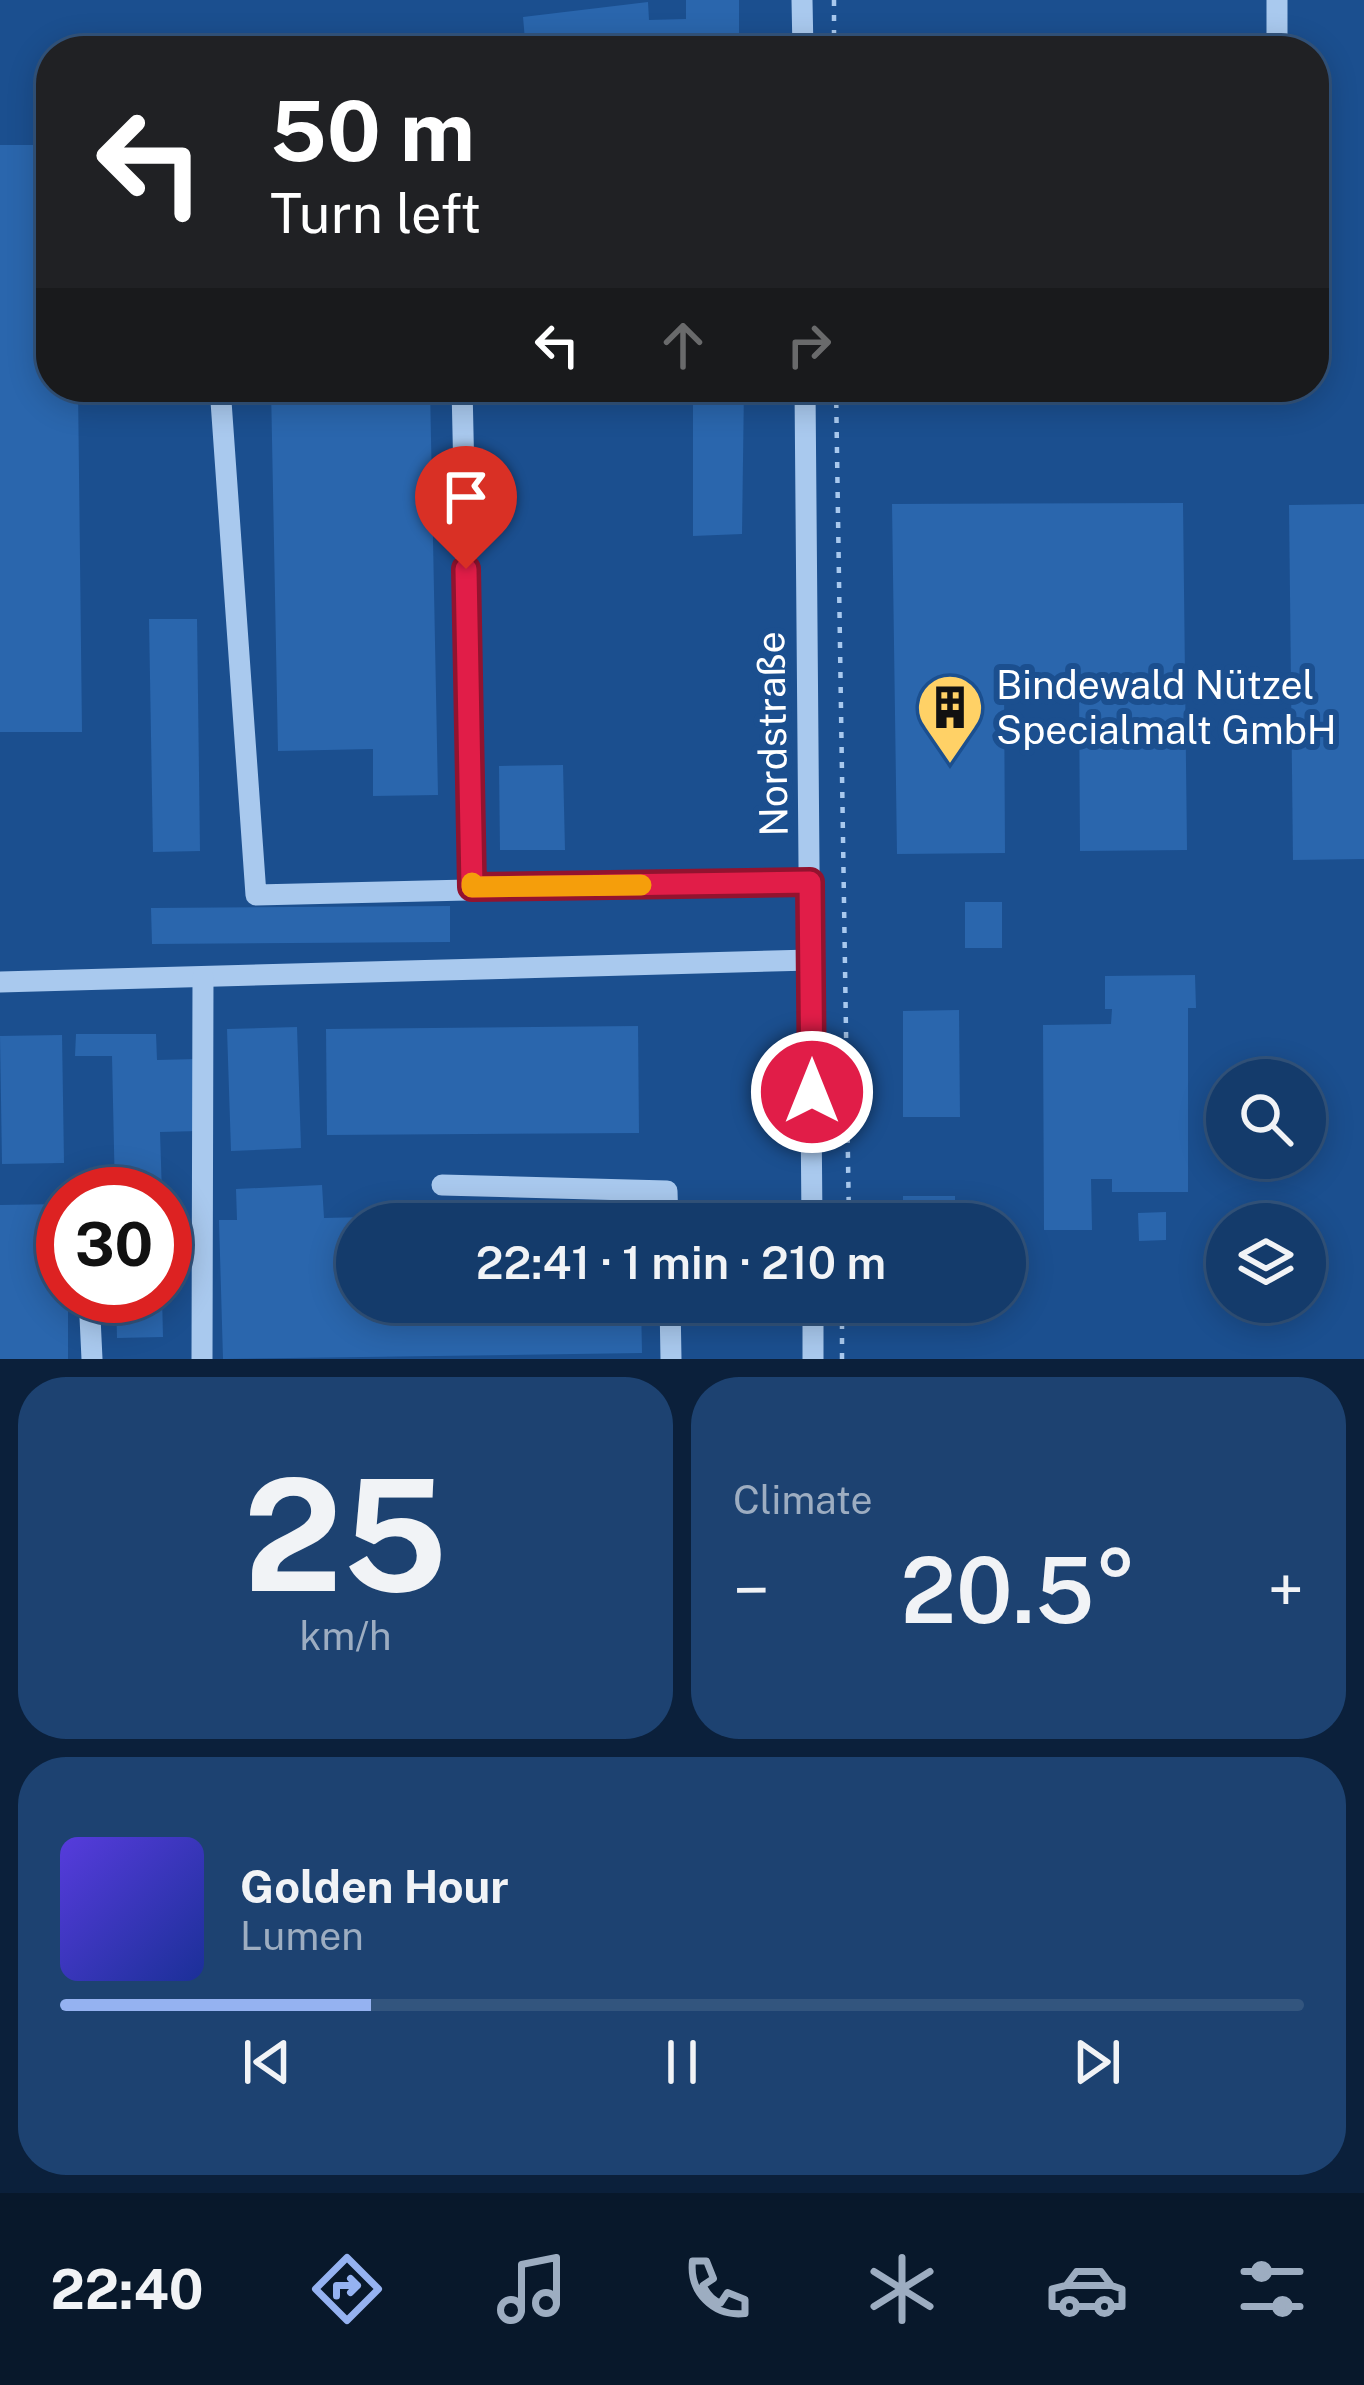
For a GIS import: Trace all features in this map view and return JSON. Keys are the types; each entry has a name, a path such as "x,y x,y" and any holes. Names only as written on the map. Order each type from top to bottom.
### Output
{"street":[{"path":"802,0 802,36"},
{"path":"1276,0 1277,36"},
{"path":"221,402 256,895 810,882"},
{"path":"462,402 472,887"},
{"name":"Nordstraße","path":"805,402 812,1203"},
{"path":"0,982 811,960"},
{"path":"202,1359 203,977"},
{"path":"442,1185 668,1191 668,1203"},
{"path":"90,1323 92,1359"},
{"path":"670,1323 671,1359"},
{"path":"813,1323 813,1359"}],"path":[{"path":"834,0 834,36"},
{"path":"836,402 849,1203"},
{"path":"842,1323 842,1359"}],"building":[{"path":"686,0 739,0 739,36 525,36 523,17 648,2 649,20 686,19"},
{"path":"0,145 36,145 36,402 78,402 82,732 0,732"},
{"path":"271,402 430,402 438,795 373,796 373,749 278,751"},
{"path":"693,402 744,402 742,534 693,536"},
{"path":"1133,402 1284,402 1133,404"},
{"path":"1183,503 1187,850 1080,851 1079,678 1004,679 1005,853 897,854 892,504"},
{"name":"Bindewald Nützel Specialmalt GmbH","path":"1364,504 1364,859 1293,860 1289,505"},
{"path":"149,619 197,619 200,851 153,852"},
{"path":"563,765 565,850 500,850 499,766"},
{"path":"965,902 1002,902 1002,948 965,948"},
{"path":"450,906 450,942 152,944 151,908"},
{"path":"1195,975 1196,1008 1188,1008 1188,1192 1112,1192 1112,1179 1091,1179 1092,1230 1044,1230 1043,1025 1111,1024 1112,1009 1105,1009 1105,976"},
{"path":"959,1010 960,1117 903,1117 903,1011"},
{"path":"638,1026 639,1133 327,1135 326,1029"},
{"path":"297,1027 301,1148 231,1151 227,1029"},
{"path":"76,1034 156,1034 157,1060 197,1059 199,1131 160,1132 161,1167 114,1167 112,1056 75,1056"},
{"path":"62,1035 64,1163 2,1164 0,1036"},
{"path":"322,1185 324,1218 336,1218 336,1323 641,1323 642,1353 223,1359 219,1220 237,1220 236,1189"},
{"path":"903,1196 955,1196 955,1203 903,1203"},
{"path":"36,1204 36,1323 68,1323 68,1359 0,1359 0,1205"},
{"path":"1166,1212 1166,1240 1139,1241 1138,1213"},
{"path":"117,1323 163,1323 163,1337 117,1338"}],"slow traffic":[{"path":"472,883 472,887 641,885"}],"place":[{"name":"Bindewald Nützel Specialmalt GmbH","path":"950,766"}],"route":[{"path":"466,569 472,887 810,882 812,1092"}]}
